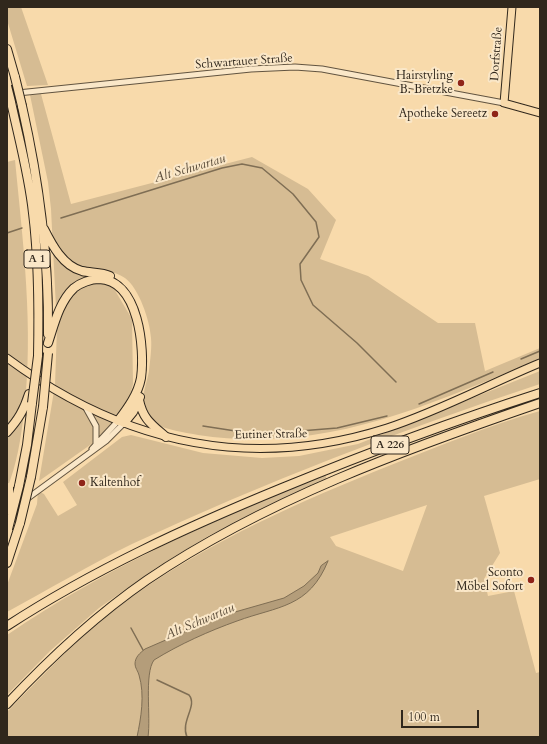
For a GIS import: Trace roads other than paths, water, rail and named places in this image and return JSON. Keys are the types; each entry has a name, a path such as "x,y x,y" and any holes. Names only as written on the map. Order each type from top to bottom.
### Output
{"highway":[{"name":"A 1","path":"7,49 34,158 44,230 48,293 48,353 43,407 31,477 20,523 7,563"},
{"name":"A 1","path":"7,86 24,159 33,211 39,293 38,336 27,445 19,486 7,530"},
{"path":"44,230 56,252 68,263 80,270 107,275 125,287 134,301 143,323 147,341 144,380 134,412 121,422"},
{"path":"48,343 63,303 74,288 96,279 105,279 114,283 121,290 130,303 140,325 142,342 141,378 132,402 121,422"},
{"path":"7,432 17,422 24,410 29,394 35,356"},
{"name":"A 226","path":"7,626 92,576 166,539 242,504 393,444 540,393"},
{"path":"139,399 142,412 147,420 166,437"},
{"name":"A 226","path":"7,704 37,672 95,619 147,581 214,539 250,520 373,465 540,403"},
{"path":"7,530 10,503 8,484"}],"main road":[{"name":"Dorfstraße","path":"504,103 512,7"},
{"path":"504,103 540,113"},
{"name":"Eutiner Straße","path":"7,358 42,383 86,408 121,422 166,437 210,446 259,449 288,448 334,442 364,435 411,419 540,363"}],"street":[{"name":"Schwartauer Straße","path":"7,94 251,69 295,67 322,70 504,103"},
{"path":"86,408 96,426 96,444"},
{"path":"86,456 96,444 121,422"},
{"path":"7,514 106,441 121,422"}],"waterway":[{"name":"Alt Schwartau","path":"61,218 222,168 242,164 262,168 293,194 316,222 319,237 300,264 301,280 313,305 357,343 396,382"},
{"name":"Alt Schwartau","path":"7,233 22,228"},
{"path":"521,359 540,351"},
{"path":"419,404 493,372"},
{"path":"203,426 255,434 337,428 387,416"},
{"path":"131,628 143,650"},
{"path":"157,680 189,695 192,704 185,731 187,737"}],"place":[{"name":"Hairstyling B. Bretzke","path":"461,83"},
{"name":"Apotheke Sereetz","path":"495,114"},
{"name":"Kaltenhof","path":"82,483"},
{"name":"Sconto Möbel Sofort","path":"531,580"}]}
